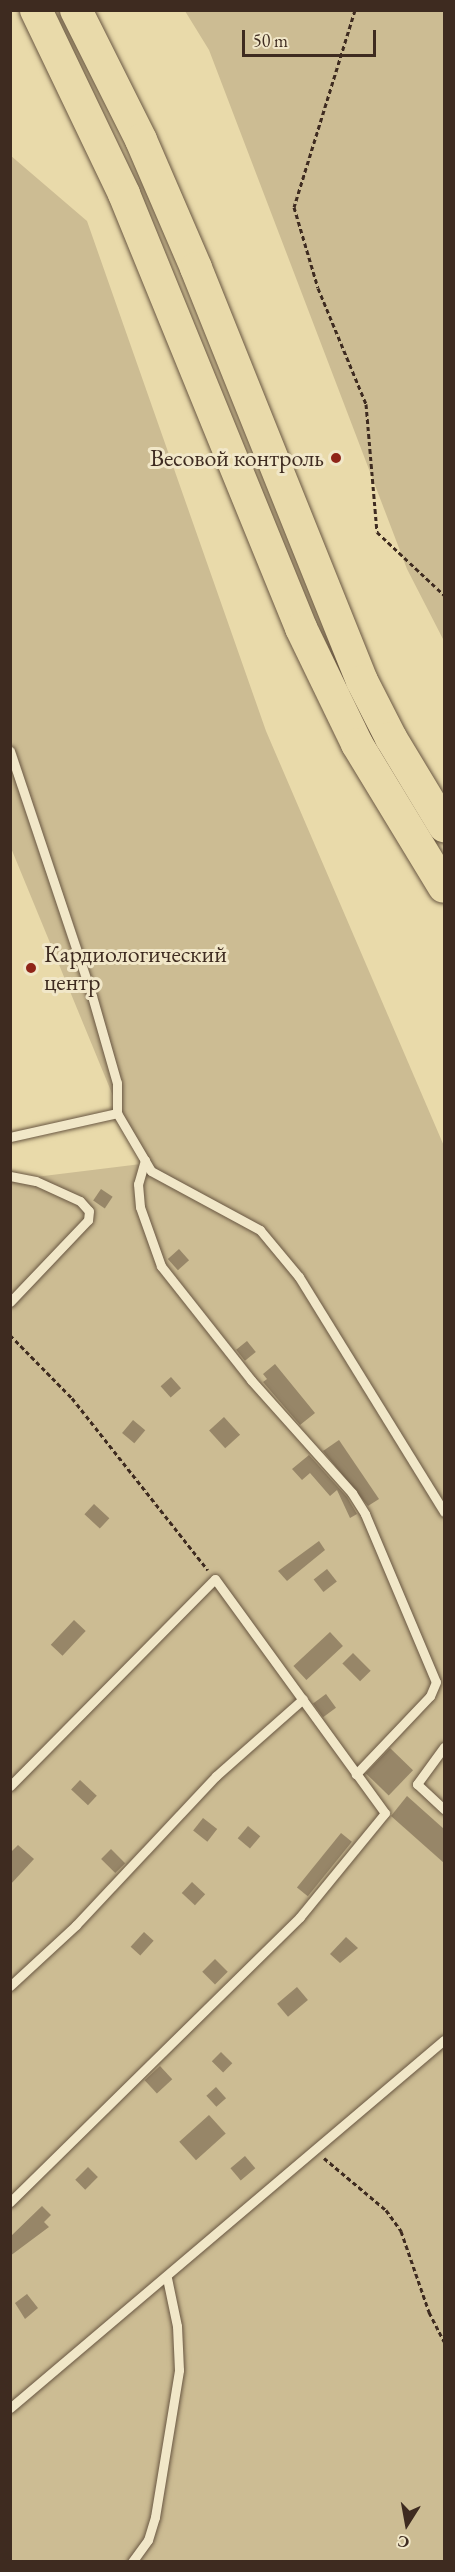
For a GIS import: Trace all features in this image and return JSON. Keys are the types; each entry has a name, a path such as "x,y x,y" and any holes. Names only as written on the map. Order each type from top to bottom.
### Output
{"highway":[{"path":"36,10 124,194 301,628 357,744 444,887"},
{"path":"76,10 141,140 196,268 362,681 391,738 444,826"}],"lane":[{"path":"10,751 92,996 117,1083 117,1113 151,1171 171,1184 260,1230 299,1277 444,1512"},
{"path":"10,1137 117,1113"},
{"path":"145,1160 138,1184 140,1207 161,1266 251,1380 352,1493 365,1514 436,1682 430,1696 356,1774"},
{"path":"10,1176 36,1181 80,1201 88,1211 88,1220 10,1302"},
{"path":"10,1786 215,1580 385,1813 332,1881 300,1917 10,2202"},
{"path":"10,1986 76,1925 216,1776 303,1699"},
{"path":"444,1747 417,1784 444,1809"},
{"path":"10,2408 316,2152 444,2040"},
{"path":"132,2562 148,2540 154,2517 162,2451 179,2370 177,2326 166,2278"}],"path":[{"path":"355,10 294,207 318,288 366,404 377,532 444,595"},
{"path":"10,1335 72,1398 215,1580"},
{"path":"316,2152 386,2210 401,2231 429,2312 444,2342"}],"shaded area":[{"path":"185,11 444,11 444,641 407,569 209,50"},
{"path":"10,155 87,221 266,731 444,1146 444,2561 11,2561 11,1180 141,1164 11,848"}],"building":[{"path":"101,1189 113,1197 105,1208 93,1201"},
{"path":"179,1249 189,1260 178,1270 168,1259"},
{"path":"247,1341 256,1352 245,1361 236,1350"},
{"path":"275,1364 315,1413 300,1425 263,1382 267,1379 263,1374"},
{"path":"171,1377 181,1388 171,1398 161,1386"},
{"path":"224,1417 240,1435 225,1448 209,1430"},
{"path":"133,1420 145,1430 134,1443 122,1433"},
{"path":"339,1440 379,1499 368,1506 323,1451"},
{"path":"309,1455 347,1497 357,1514 350,1518 337,1490 330,1496 310,1473 302,1480 292,1469"},
{"path":"94,1504 109,1518 100,1529 84,1514"},
{"path":"319,1541 325,1550 287,1581 278,1571"},
{"path":"327,1569 337,1582 323,1592 314,1579"},
{"path":"74,1620 86,1631 63,1656 51,1645"},
{"path":"330,1632 343,1646 306,1680 293,1666"},
{"path":"353,1653 371,1671 360,1681 342,1664"},
{"path":"326,1694 336,1708 323,1717 313,1703"},
{"path":"390,1748 413,1770 389,1795 366,1773"},
{"path":"80,1780 97,1796 88,1805 71,1790"},
{"path":"407,1796 444,1829 444,1863 391,1816"},
{"path":"203,1818 217,1829 207,1842 193,1831"},
{"path":"248,1826 260,1836 250,1849 238,1838"},
{"path":"341,1833 352,1842 308,1896 297,1887"},
{"path":"18,1845 34,1859 10,1885 10,1853"},
{"path":"111,1849 125,1863 115,1873 101,1859"},
{"path":"192,1882 205,1894 195,1905 182,1893"},
{"path":"144,1932 154,1941 140,1956 131,1947"},
{"path":"346,1937 358,1948 340,1963 330,1954"},
{"path":"215,1959 228,1972 215,1984 202,1972"},
{"path":"297,1987 308,2000 288,2017 277,2004"},
{"path":"221,2052 232,2063 223,2073 212,2061"},
{"path":"160,2066 172,2079 157,2093 145,2080"},
{"path":"216,2087 226,2098 216,2107 206,2096"},
{"path":"209,2115 226,2134 196,2160 179,2142"},
{"path":"245,2156 255,2168 241,2180 230,2168"},
{"path":"88,2167 98,2177 85,2190 75,2180"},
{"path":"42,2206 51,2215 44,2222 49,2227 10,2256 10,2237"},
{"path":"27,2294 38,2308 25,2319 15,2303"}],"place":[{"name":"Весовой контроль","path":"336,458"},
{"name":"Кардиологический центр","path":"31,968"}]}
